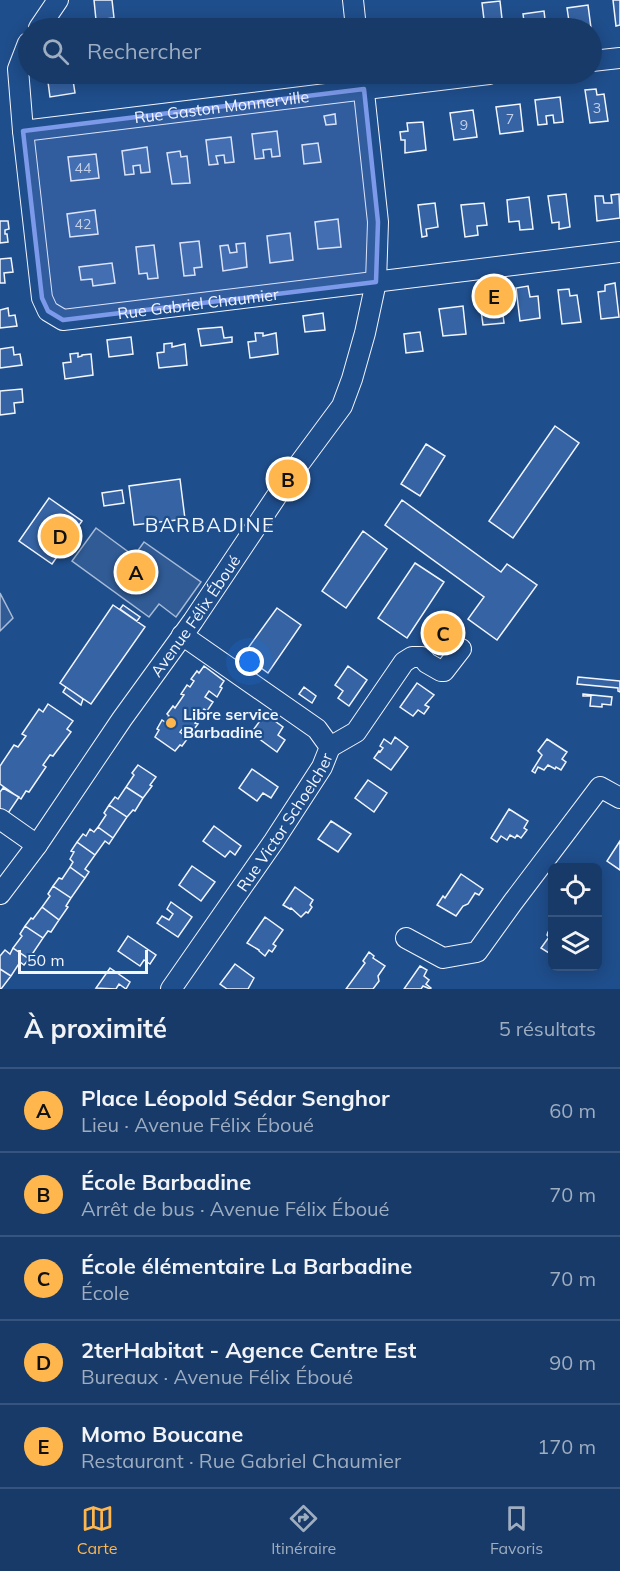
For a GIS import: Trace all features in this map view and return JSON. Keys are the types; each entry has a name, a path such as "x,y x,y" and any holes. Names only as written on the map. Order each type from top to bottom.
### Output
{"street":[{"path":"46,18 58,0"},
{"path":"353,0 356,18"},
{"path":"602,60 620,58"},
{"name":"Rue Gabriel Chaumier","path":"19,84 42,298 48,311 63,320 620,252"},
{"name":"Rue Gaston Monnerville","path":"24,131 343,84"},
{"name":"Avenue Félix Éboué","path":"0,894 37,845 288,479 342,406 365,333 376,282 378,222 363,84"},
{"name":"Rue Victor Schoelcher","path":"171,989 274,841 322,767 330,747 317,729 182,635"},
{"path":"330,747 356,732 404,662 412,657 423,657 427,663 444,671 461,649"},
{"path":"406,938 443,958 477,952 600,787 620,798"},
{"path":"0,819 37,845"}],"highlighted area":[{"path":"364,89 378,222 376,282 63,320 48,311 42,298 23,131"}],"shaded area":[{"path":"96,528 134,556 144,542 201,582 176,617 159,604 149,617 72,561"},
{"path":"0,593 13,618 0,631"}],"building":[{"path":"94,0 112,0 114,18 96,18"},
{"path":"613,0 620,0 620,25 616,26"},
{"path":"500,1 502,18 484,18 482,3"},
{"path":"588,5 590,18 568,18 567,8"},
{"path":"544,11 545,18 524,18 523,14"},
{"path":"48,84 74,84 75,93 50,97"},
{"path":"596,89 597,95 604,94 608,121 590,123 585,90"},
{"path":"560,97 563,122 554,123 553,115 546,116 547,124 538,125 535,100"},
{"path":"520,104 523,131 500,134 496,107"},
{"path":"473,110 477,137 454,140 450,113"},
{"path":"335,114 336,124 326,125 324,116"},
{"path":"423,122 426,150 405,153 405,140 401,140 400,132 408,131 407,123"},
{"path":"277,131 280,156 272,157 271,149 263,150 264,158 255,159 252,134"},
{"path":"231,137 234,162 225,163 224,155 216,156 218,164 209,165 206,140"},
{"path":"318,143 321,162 304,164 302,145"},
{"path":"147,147 150,172 141,173 140,165 133,166 134,174 125,175 122,151"},
{"path":"180,151 181,157 187,156 190,183 172,184 167,153"},
{"path":"96,154 99,178 71,181 68,157"},
{"path":"566,194 570,227 559,229 559,222 552,223 548,196"},
{"path":"619,194 620,218 597,221 595,196 603,196 604,203 612,203 611,195"},
{"path":"529,197 533,229 520,230 519,221 509,222 507,200"},
{"path":"435,203 438,227 426,229 427,236 422,237 418,205"},
{"path":"484,203 487,225 477,226 478,235 465,237 461,205"},
{"path":"95,210 98,234 70,237 67,214"},
{"path":"338,219 341,247 318,249 315,222"},
{"path":"0,221 8,221 9,229 5,230 5,234 7,234 8,242 0,243"},
{"path":"290,233 293,260 270,263 267,236"},
{"path":"199,241 202,267 194,268 195,275 184,276 180,243"},
{"path":"245,243 247,267 223,271 220,246 228,245 230,253 237,252 236,244"},
{"path":"154,245 158,278 148,279 147,273 139,274 136,247"},
{"path":"11,258 13,272 4,273 5,283 0,283 0,259"},
{"path":"112,263 115,283 93,286 92,279 81,280 79,267"},
{"path":"615,283 619,317 601,319 598,292 605,291 605,285"},
{"path":"528,286 530,297 538,296 540,318 520,321 516,288"},
{"path":"569,289 570,296 577,295 581,322 562,324 558,290"},
{"path":"500,290 504,323 483,325 480,303 488,302 487,291"},
{"path":"463,306 466,334 443,336 439,309"},
{"path":"8,308 9,316 15,315 17,326 0,328 0,310"},
{"path":"323,313 325,330 305,332 303,316"},
{"path":"222,327 224,338 232,337 232,342 201,346 198,329"},
{"path":"420,332 423,351 406,353 404,334"},
{"path":"255,333 263,333 263,336 276,333 278,354 250,358 248,342 256,341"},
{"path":"131,337 133,354 109,357 107,340"},
{"path":"172,343 172,347 185,344 187,365 159,368 157,353 164,352 164,344"},
{"path":"13,347 14,355 20,354 22,365 0,368 0,349"},
{"path":"78,353 78,357 91,354 93,375 65,379 63,363 71,362 70,354"},
{"path":"22,389 23,402 14,403 15,413 0,415 0,391"},
{"path":"555,426 579,443 513,538 489,521"},
{"path":"426,444 445,456 420,496 401,484"},
{"path":"180,479 185,519 134,525 129,486"},
{"path":"122,490 124,503 104,506 102,493"},
{"path":"49,498 82,521 52,564 19,541"},
{"path":"402,500 501,572 507,564 537,585 497,640 468,619 484,597 385,525"},
{"path":"363,531 387,549 346,608 322,591"},
{"path":"415,563 444,582 407,638 378,618"},
{"path":"113,605 145,627 91,704 60,683"},
{"path":"123,605 140,617 137,621 120,609"},
{"path":"277,608 301,625 268,673 243,655"},
{"path":"204,666 224,681 220,687 222,688 217,697 209,691 205,697 213,702 207,711 204,709 192,732 184,727 180,732 188,738 175,751 155,737 159,730 157,729 162,720 165,722 169,716 167,714 173,706 175,708 184,695 181,694 187,685 190,687 194,681 191,679"},
{"path":"348,666 367,680 349,706 338,698 343,691 335,685"},
{"path":"578,677 620,681 620,692 618,688 577,684"},
{"path":"417,683 434,695 425,705 429,707 424,714 418,710 413,716 400,707"},
{"path":"66,687 83,699 81,705 63,692"},
{"path":"304,687 316,696 312,703 299,694"},
{"path":"583,694 612,697 611,705 590,706 591,696 583,696"},
{"path":"48,704 73,721 67,729 71,732 53,756 50,755 43,765 46,767 29,792 26,791 21,799 0,784 0,766 14,745 18,747 26,736 22,734 39,709 43,712"},
{"path":"265,714 283,727 278,735 285,740 277,752 251,733"},
{"path":"395,737 408,747 391,770 374,758 383,748 380,746 384,739 391,744"},
{"path":"547,739 567,752 562,759 566,762 561,770 548,765 544,770 538,767 535,773 532,771 542,755 538,751"},
{"path":"138,765 156,777 143,798 126,787"},
{"path":"252,769 278,787 271,798 263,793 257,801 239,788"},
{"path":"368,780 387,793 374,812 355,798"},
{"path":"126,787 143,798 135,811 133,810 127,817 109,805 115,797 118,799"},
{"path":"3,788 19,797 0,825 0,792"},
{"path":"109,805 127,817 113,838 98,827"},
{"path":"509,809 528,821 524,828 527,830 521,838 517,835 515,838 510,835 507,840 501,836 497,842 491,838"},
{"path":"331,821 351,834 338,852 318,839"},
{"path":"214,826 241,846 235,855 230,851 225,857 203,841"},
{"path":"98,827 113,838 109,844 105,841 95,855 77,842 83,834 86,836 90,829 94,832"},
{"path":"620,841 620,870 607,861"},
{"path":"77,842 95,855 85,869 89,872 85,878 70,867 73,862 70,859 74,852 71,851"},
{"path":"192,866 215,882 201,901 179,885"},
{"path":"70,867 85,878 71,898 53,886 59,878 62,879"},
{"path":"461,874 483,889 479,895 475,893 456,916 437,905 443,896 445,898"},
{"path":"53,886 71,898 59,920 42,907 50,896 48,894"},
{"path":"295,887 313,900 308,913 306,912 301,917 291,908 283,905"},
{"path":"171,902 192,917 178,937 157,923 162,916 169,920 173,914 167,909"},
{"path":"42,907 59,920 51,932 48,931 43,938 25,926"},
{"path":"265,917 283,930 273,944 276,946 272,952 269,950 265,956 247,943"},
{"path":"25,926 43,938 29,959 13,948 22,936 20,934"},
{"path":"128,936 156,955 150,964 144,960 140,966 118,951"},
{"path":"548,938 548,952 541,948"},
{"path":"13,948 29,959 24,965 20,962 11,976 0,969 0,956 5,950 10,954"},
{"path":"369,952 374,956 373,958 385,966 378,976 379,981 373,989 346,989 365,963 363,961"},
{"path":"235,964 254,978 248,989 227,989 220,984"},
{"path":"420,966 427,970 424,976 429,980 426,984 431,988 423,986 421,989 404,989"},
{"path":"110,968 130,982 126,989 119,984 116,989 96,988"},
{"path":"0,969 11,976 1,989 0,989"}],"place":[{"name":"Momo Boucane","path":"494,296"},
{"name":"École Barbadine","path":"288,479"},
{"name":"2terHabitat - Agence Centre Est","path":"60,536"},
{"name":"Place Léopold Sédar Senghor","path":"136,572"},
{"name":"École élémentaire La Barbadine","path":"443,633"},
{"name":"Libre service Barbadine","path":"171,723"}],"district":[{"name":"BARBADINE","path":"210,524"}]}
